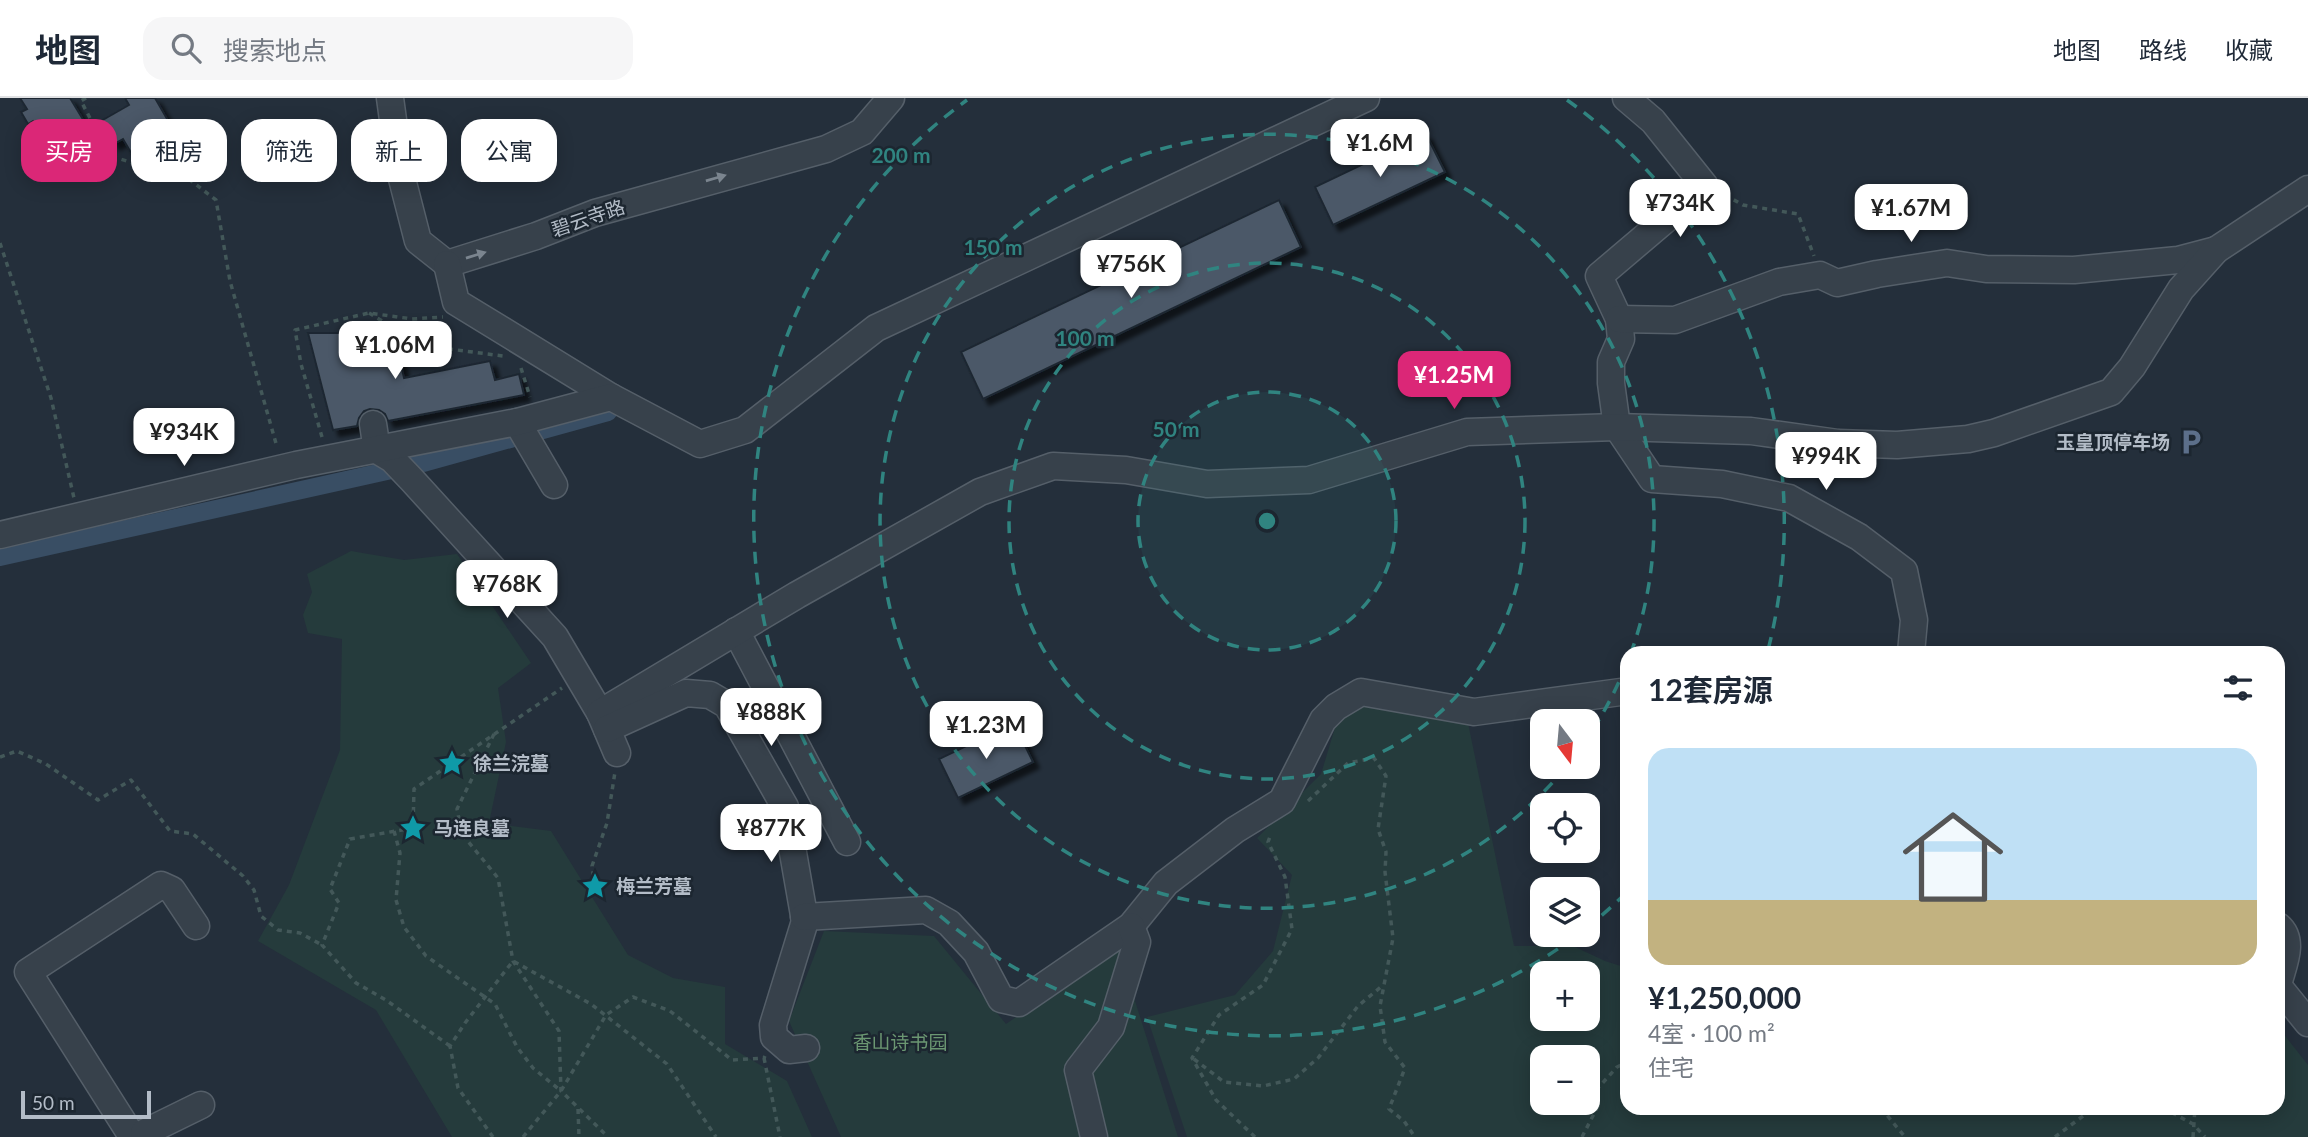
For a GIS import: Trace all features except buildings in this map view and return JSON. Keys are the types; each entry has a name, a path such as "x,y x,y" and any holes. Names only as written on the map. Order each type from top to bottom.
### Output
{"street":[{"path":"390,98 400,171 418,241 447,264 456,302 706,453 745,430 876,328 1366,98"},
{"name":"碧云寺路","path":"447,264 536,236 595,213 826,149 862,132 891,98"},
{"path":"1626,98 1653,121 1705,186 1600,276 1619,318 1621,339 1611,362 1617,427 1652,479 1722,484 1789,498 1859,537 1904,571 1914,620 1912,646"},
{"path":"608,732 736,631 980,492 1054,466 1126,470 1207,484 1309,480 1467,432 1617,427 1751,432 1838,443 1897,445 1968,439 1994,433 2111,392 2132,367 2181,289 2216,250 2308,188"},
{"path":"1619,318 1675,320 1779,282 1820,275 1838,283 1947,262 1986,269 2074,270 2178,260 2216,250"},
{"path":"0,535 283,469 523,432 611,397"},
{"path":"373,424 385,454 555,637 608,732"},
{"path":"523,432 554,485"},
{"path":"736,631 847,842"},
{"path":"804,917 926,911 949,923 976,952 1001,999 1020,1003 1130,926 1166,883 1235,830 1282,801 1323,720 1336,707 1361,692 1474,712 1620,692"},
{"path":"608,732 687,693 710,695 727,705 785,807 805,921 773,1025 769,1047 789,1050 806,1048"},
{"path":"196,926 172,890 161,885 28,972 135,1135 201,1105"},
{"path":"1094,1137 1078,1070 1111,1027 1137,942 1130,926"},
{"path":"2285,937 2288,947 2285,959"},
{"path":"2285,995 2308,1023"}],"path":[{"path":"86,98 81,101 110,156 190,180 216,201 230,281 283,469"},
{"path":"1705,186 1744,205 1798,214 1820,275"},
{"path":"0,243 51,398 79,517"},
{"path":"324,442 301,364 295,330 369,313 412,319 444,317 456,302"},
{"path":"369,313 399,331 411,344 505,357"},
{"path":"518,359 531,399"},
{"path":"322,945 339,903 330,889 350,839 413,828 414,789 578,677"},
{"path":"495,732 457,809 462,834 498,878 513,961 559,1031 561,1091"},
{"path":"595,886 593,866 607,823 608,732"},
{"path":"0,757 17,751 46,764 98,800 131,780 170,831 193,834 243,876 254,890 261,916 278,930 300,933 322,945 356,983 386,1000 450,1046 458,1088 493,1137"},
{"path":"1307,801 1348,763 1374,758 1386,776 1378,829 1387,852 1385,872 1393,937 1380,1006 1385,1042 1405,1068 1389,1109 1404,1121 1415,1137"},
{"path":"1192,1058 1219,1015 1263,985 1292,929 1285,877 1268,842 1273,830"},
{"path":"394,831 400,853 396,900 404,928 426,956 495,1004 517,1047 533,1068 608,1137"},
{"path":"450,1046 513,961"},
{"path":"513,961 590,1004 667,1064 716,1137"},
{"path":"1192,1058 1224,1082 1263,1086 1294,1079 1318,1058 1358,1006 1383,985"},
{"path":"523,1137 561,1091 606,1015 633,997 670,1011 732,1060 769,1047 780,1137"},
{"path":"1192,1058 1216,1100 1255,1137"},
{"path":"1581,1137 1598,1105 1598,1088 1620,1066"},
{"path":"578,1107 579,1137"},
{"path":"1887,1115 1905,1137"},
{"path":"2055,1137 2084,1115"},
{"path":"2176,1115 2193,1124 2205,1137"},
{"path":"2193,1137 2194,1115"}],"green space":[{"path":"351,551 404,560 457,554 531,663 498,688 506,742 489,823 551,831 628,955 673,978 725,987 725,1044 787,1081 812,1137 452,1137 376,1010 258,941 289,885 340,750 342,639 308,633 303,615 312,592 307,574"},
{"path":"1362,699 1468,723 1514,946 1575,947 1620,966 1620,1115 2285,1115 2285,1036 2308,1065 2308,1137 1187,1137 1147,1017 1235,995 1273,951 1292,875 1257,838 1321,774 1341,708"},
{"name":"香山诗书园","path":"824,931 934,936 1006,1024 1118,947 1178,1137 841,1137 789,1021"}],"waterway":[{"path":"0,557 423,463 608,412"}],"place":[{"name":"玉皇顶停车场","path":"2191,442"},
{"name":"徐兰浣墓","path":"452,763"},
{"name":"马连良墓","path":"413,828"},
{"name":"梅兰芳墓","path":"595,886"}]}
